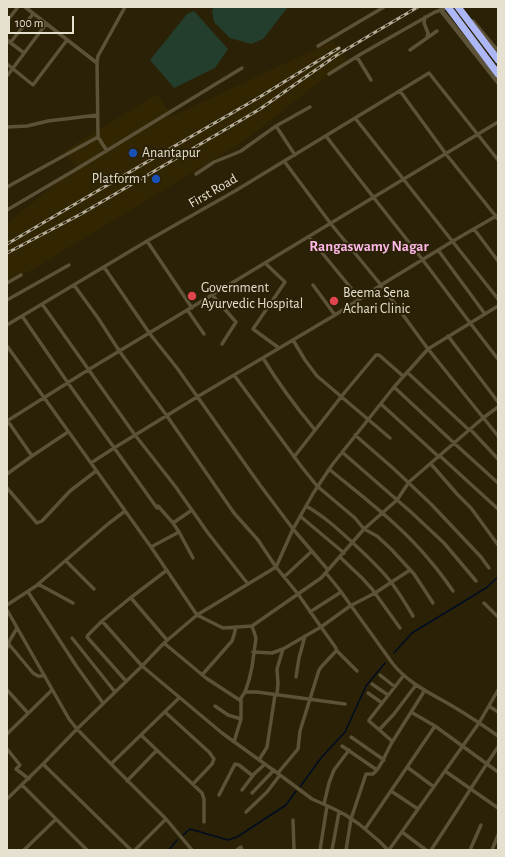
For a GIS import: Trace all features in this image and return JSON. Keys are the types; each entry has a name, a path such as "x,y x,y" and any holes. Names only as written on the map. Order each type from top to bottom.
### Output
{"highway":[{"path":"458,7 498,60"},
{"path":"444,8 498,74"}],"street":[{"path":"7,21 18,7"},
{"path":"25,7 97,63"},
{"path":"107,151 98,137 97,63 98,56 125,7"},
{"path":"318,46 384,7"},
{"path":"461,7 498,52"},
{"path":"329,74 425,17 444,8 498,82"},
{"path":"24,53 9,41 33,14"},
{"path":"425,17 424,23 428,33 427,38"},
{"path":"7,76 46,24"},
{"path":"410,50 437,31"},
{"path":"7,64 33,85 67,40"},
{"path":"357,57 371,80"},
{"path":"7,210 107,151 242,68"},
{"name":"First Road","path":"7,326 147,241 235,191 429,73 478,134"},
{"path":"91,463 197,397 335,315 438,250 497,216 446,154 400,91"},
{"path":"196,174 219,160 241,151 276,126 310,107"},
{"path":"7,127 27,126 48,121 98,115"},
{"path":"355,118 498,299"},
{"path":"32,456 7,420 498,122"},
{"path":"276,126 295,155"},
{"path":"478,134 498,160"},
{"path":"326,136 498,359"},
{"path":"7,187 98,137"},
{"path":"284,161 331,224 381,285 428,349 498,436"},
{"path":"474,229 498,261"},
{"path":"309,237 360,299"},
{"path":"147,241 192,308"},
{"path":"438,250 485,314"},
{"path":"265,263 284,282 253,330 279,348"},
{"path":"7,300 69,265"},
{"path":"104,267 150,334 260,486 312,551 393,664 416,685 454,707 498,736"},
{"path":"7,283 21,275"},
{"path":"74,285 234,513 258,540 276,567 298,594 336,650 357,670"},
{"path":"313,285 335,315"},
{"path":"213,296 236,322 222,344"},
{"path":"42,304 135,435 248,584"},
{"path":"7,799 167,640 197,615 276,567 293,528 317,486 355,435 394,387 428,349 498,306"},
{"path":"188,311 204,334"},
{"path":"22,316 114,448 158,507 173,523 193,558"},
{"path":"448,336 498,402"},
{"path":"293,340 312,370 390,438"},
{"path":"7,346 151,547 197,615 223,628 252,626 321,578 364,529 397,500 409,482 483,418 498,407"},
{"path":"294,457 377,355 404,376"},
{"path":"263,358 282,387 315,430"},
{"path":"407,372 470,429 498,459"},
{"path":"234,375 317,486 355,518 364,529 377,536 410,570 433,603"},
{"path":"394,387 498,483"},
{"path":"381,404 498,509"},
{"path":"494,431 498,428"},
{"path":"7,474 68,432"},
{"path":"355,435 409,482 446,519 457,533 481,557 489,568"},
{"path":"342,452 444,543 476,580"},
{"path":"431,464 471,508 498,545"},
{"path":"329,469 407,536 430,561 453,591"},
{"path":"7,488 37,523 42,521 70,491 96,470"},
{"path":"306,506 316,511 328,521 380,570 391,582 413,616"},
{"path":"173,523 192,510"},
{"path":"7,604 28,592 108,524 125,512"},
{"path":"300,516 344,552"},
{"path":"151,547 179,532"},
{"path":"284,577 312,551"},
{"path":"340,557 375,593 400,628"},
{"path":"66,561 94,590"},
{"path":"126,681 88,637 88,635 131,598 167,570"},
{"path":"253,652 272,653 283,649 321,627 350,606 375,593 410,570"},
{"path":"38,584 73,603"},
{"path":"28,592 103,704"},
{"path":"310,612 341,592"},
{"path":"131,598 167,640"},
{"path":"484,603 498,617"},
{"path":"7,610 69,719 77,729 166,819 192,850"},
{"path":"102,622 142,666 234,742 312,799 351,819 365,829 388,850 479,723 498,690"},
{"path":"234,742 241,719 241,698 245,692 249,680 256,638 252,626"},
{"path":"202,675 232,641 236,627"},
{"path":"7,648 8,642 17,628"},
{"path":"296,677 305,636"},
{"path":"72,638 115,692"},
{"path":"8,642 33,673 38,676 45,676"},
{"path":"164,643 202,675 241,701"},
{"path":"259,760 267,747 278,683 277,668 283,649"},
{"path":"246,812 267,792 278,773 298,749 300,734 320,668 336,650"},
{"path":"380,675 395,686"},
{"path":"392,741 369,720 404,675"},
{"path":"372,684 388,695"},
{"path":"379,730 394,714 416,685"},
{"path":"7,690 28,714"},
{"path":"7,734 52,690"},
{"path":"346,850 351,819 366,774 373,774 377,770 384,760 392,741 425,690"},
{"path":"245,692 257,692 345,704"},
{"path":"368,693 382,703"},
{"path":"111,764 179,698"},
{"path":"215,706 228,714 241,719"},
{"path":"489,706 498,712"},
{"path":"164,712 209,752 214,759 212,764 193,784"},
{"path":"411,712 435,726 498,772"},
{"path":"365,829 435,726"},
{"path":"141,735 202,793 204,796 204,822"},
{"path":"350,737 384,760"},
{"path":"342,746 377,770"},
{"path":"431,850 498,747"},
{"path":"7,749 20,765 16,769 28,779"},
{"path":"127,780 157,750"},
{"path":"320,850 326,805 334,770 349,750"},
{"path":"43,764 131,850"},
{"path":"219,794 235,764 239,765 253,776"},
{"path":"242,790 265,764"},
{"path":"408,767 434,787"},
{"path":"445,771 498,808"},
{"path":"252,793 278,773"},
{"path":"22,784 87,850"},
{"path":"391,791 418,809"},
{"path":"332,850 339,812"},
{"path":"24,850 56,819"},
{"path":"135,850 166,819"},
{"path":"293,820 294,850"},
{"path":"470,850 481,825"},
{"path":"402,832 426,850"},
{"path":"492,850 498,836"},
{"path":"236,850 241,847 242,850"}],"shaded area":[{"path":"333,41 347,60 243,142 7,285 7,223 76,167 64,151 157,94 172,116"}],"green space":[{"path":"214,7 288,7 263,39 251,44 230,38 214,22 212,11"},
{"path":"194,11 228,49 215,68 174,88 150,60 187,14"}],"waterway":[{"path":"394,653 412,633 486,588 498,577"},
{"path":"300,787 321,758 345,732 366,686 385,663"},
{"path":"183,835 190,829 228,840 237,837 286,805 296,791"},
{"path":"169,850 177,840"}],"railway":[{"path":"7,253 81,214 260,109 337,55 418,7"},
{"path":"7,244 258,98 339,48"}],"place":[{"name":"Anantapur","path":"133,153"},
{"name":"Platform 1","path":"156,179"},
{"name":"Government Ayurvedic Hospital","path":"192,296"},
{"name":"Beema Sena Achari Clinic","path":"334,301"}],"district":[{"name":"Rangaswamy Nagar","path":"369,246"}]}
